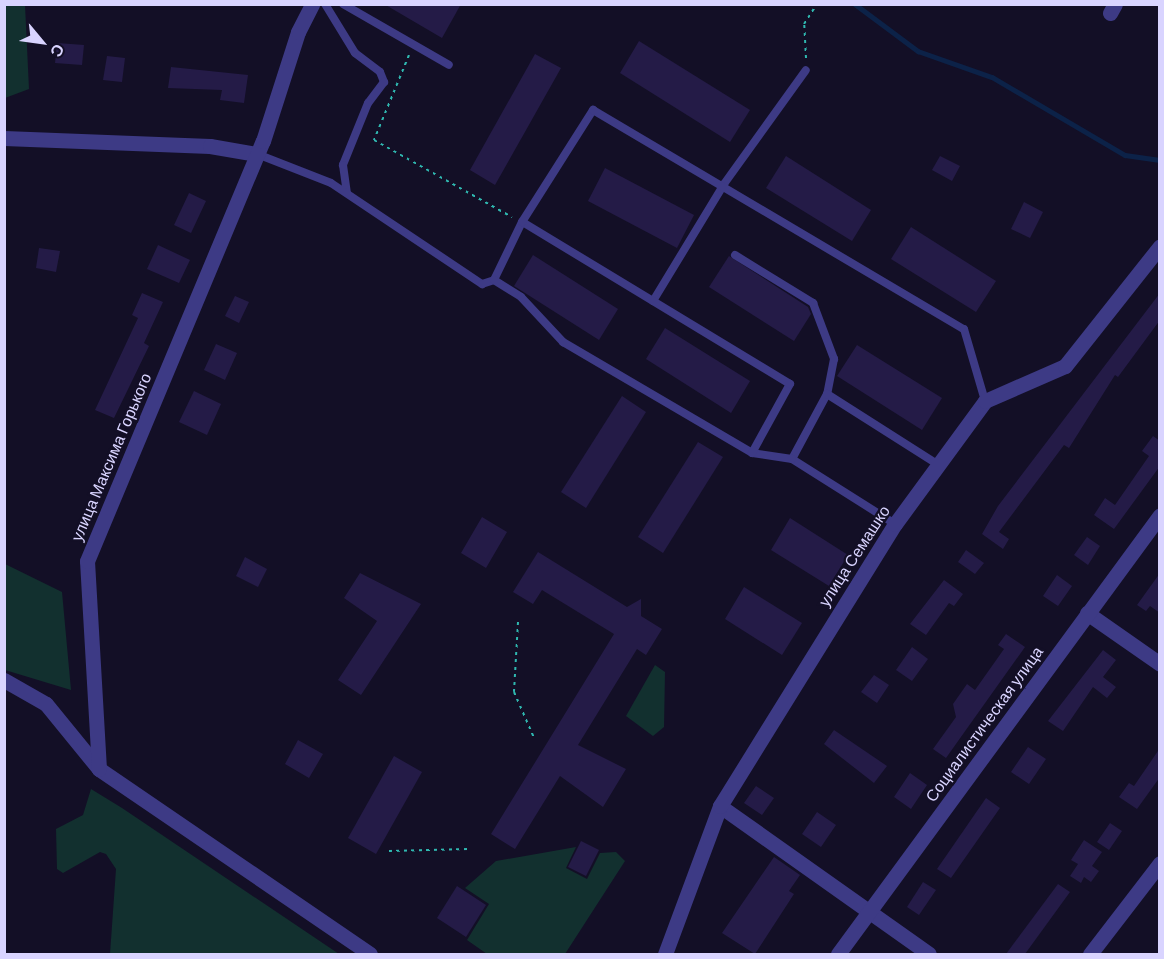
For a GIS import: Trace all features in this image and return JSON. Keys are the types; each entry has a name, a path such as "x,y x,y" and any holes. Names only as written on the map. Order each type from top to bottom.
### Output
{"street":[{"name":"улица Максима Горького","path":"99,769 87,561 257,154 312,4"},
{"path":"4,138 210,146 257,154"},
{"path":"985,401 1065,366 1160,246"},
{"name":"улица Семашко","path":"665,954 720,806 895,524 985,401"},
{"name":"Социалистическая улица","path":"838,954 1160,515"},
{"path":"1087,613 1160,664"},
{"path":"4,680 46,704 99,769 370,954"},
{"path":"720,806 871,910 929,954"},
{"path":"1090,954 1160,863"}],"lane":[{"path":"325,4 355,53 380,72 384,82 369,103 344,165 347,193"},
{"path":"343,4 450,65"},
{"path":"653,301 724,184 806,70"},
{"path":"257,154 347,193 482,284 494,280 522,222 593,110 724,184 964,329 985,401"},
{"path":"522,222 790,384 752,453"},
{"path":"735,255 813,303 834,358 827,394 792,459"},
{"path":"494,280 521,297 563,342 752,453 792,459 895,524"},
{"path":"827,394 939,465"}],"path":[{"path":"806,70 804,24 817,4"},
{"path":"414,44 374,140 522,222"},
{"path":"518,622 514,692 536,740"},
{"path":"389,851 468,849"}],"green space":[{"path":"4,5 25,5 29,89 5,98"},
{"path":"5,564 62,592 71,690 5,670"},
{"path":"655,665 665,672 664,727 653,736 626,716"},
{"path":"91,789 339,954 110,954 116,869 106,854 100,852 63,873 57,869 56,829 83,815"},
{"path":"576,847 566,868 587,879 600,853 616,852 625,861 565,954 487,954 467,940 489,904 465,888 496,861"}],"building":[{"path":"384,4 461,4 442,38"},
{"path":"639,41 750,110 730,142 620,73"},
{"path":"57,43 84,45 82,65 55,63"},
{"path":"535,54 561,68 495,185 470,170"},
{"path":"107,56 125,58 122,82 103,80"},
{"path":"171,67 248,75 244,103 220,100 222,90 168,88"},
{"path":"786,156 871,210 852,241 766,188"},
{"path":"940,156 960,166 952,181 932,170"},
{"path":"605,168 694,215 677,248 588,201"},
{"path":"189,193 206,201 191,233 174,225"},
{"path":"1024,202 1043,212 1030,238 1011,229"},
{"path":"911,227 996,281 976,312 891,259"},
{"path":"158,245 190,260 179,283 147,269"},
{"path":"39,248 60,251 56,272 36,268"},
{"path":"533,255 618,309 599,340 514,286"},
{"path":"729,256 808,307 811,314 794,341 709,287"},
{"path":"142,293 163,302 144,343 149,346 114,418 95,410 138,318 132,315"},
{"path":"1160,293 1160,320 1118,377 1115,375 1069,448 1064,445 999,532 1009,539 1003,549 982,534 998,506"},
{"path":"235,296 249,302 239,323 225,316"},
{"path":"665,328 750,381 731,413 646,359"},
{"path":"216,344 237,353 225,380 204,370"},
{"path":"857,345 942,398 922,430 837,376"},
{"path":"194,391 221,404 207,435 179,422"},
{"path":"622,396 646,412 586,508 561,492"},
{"path":"1153,436 1160,441 1160,466 1114,529 1094,515 1105,498 1115,505 1149,456 1142,451"},
{"path":"698,442 723,457 663,553 638,537"},
{"path":"482,517 507,532 486,568 461,553"},
{"path":"790,518 848,555 829,586 771,550"},
{"path":"1087,537 1100,546 1088,565 1074,555"},
{"path":"966,550 984,563 975,574 958,562"},
{"path":"538,552 627,607 641,599 641,616 662,629 646,655 637,649 578,745 626,769 603,807 560,776 515,849 491,834 614,634 542,590 533,604 513,592"},
{"path":"245,557 267,569 258,587 236,576"},
{"path":"360,573 421,604 361,695 338,680 377,621 344,598"},
{"path":"1160,573 1160,613 1150,606 1146,611 1137,605"},
{"path":"1057,575 1072,586 1058,606 1043,596"},
{"path":"944,580 963,594 954,606 949,603 926,635 910,624"},
{"path":"744,587 802,623 782,655 725,619"},
{"path":"1006,634 1025,647 946,758 933,749 956,717 953,704 967,684 975,690 1004,649 998,645"},
{"path":"912,647 928,659 912,681 896,670"},
{"path":"1103,650 1116,660 1103,677 1116,687 1107,698 1093,687 1063,731 1048,721"},
{"path":"874,675 889,685 877,703 861,692"},
{"path":"834,730 887,766 874,783 824,744"},
{"path":"298,740 323,754 309,778 285,764"},
{"path":"1028,747 1046,759 1029,784 1011,772"},
{"path":"1160,748 1160,777 1137,809 1119,797 1129,783 1134,786"},
{"path":"394,756 422,772 376,854 348,838"},
{"path":"910,773 927,785 911,809 894,797"},
{"path":"756,786 774,798 762,815 744,803"},
{"path":"986,798 1000,808 951,878 937,869"},
{"path":"817,812 836,825 821,847 802,834"},
{"path":"1110,823 1122,831 1109,850 1097,842"},
{"path":"1084,840 1102,852 1092,866 1099,871 1091,882 1084,877 1081,883 1070,876 1078,864 1071,860"},
{"path":"581,841 599,850 586,876 568,867"},
{"path":"774,857 800,875 789,891 794,894 755,954 722,933"},
{"path":"923,882 936,890 919,915 907,907"},
{"path":"1058,884 1070,892 1025,954 1006,954"},
{"path":"457,886 486,905 466,937 437,918"}],"waterway":[{"path":"855,4 918,51 992,77 1125,155 1160,160"}]}
